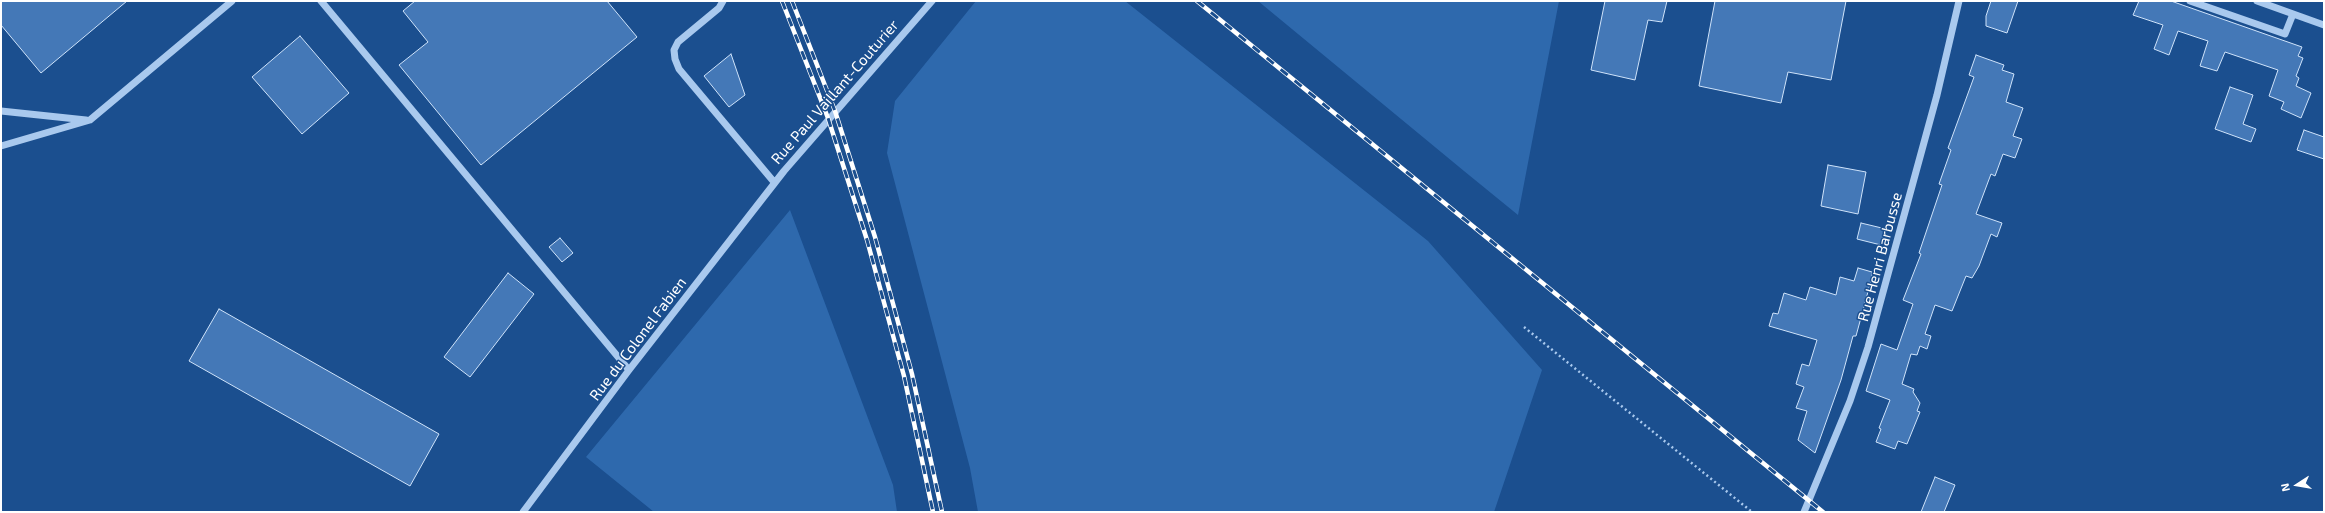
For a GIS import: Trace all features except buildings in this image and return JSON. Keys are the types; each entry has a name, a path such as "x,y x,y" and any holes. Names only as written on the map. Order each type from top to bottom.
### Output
{"street":[{"path":"1,146 90,120 232,1"},
{"path":"321,1 629,370"},
{"path":"723,1 719,8 678,42 674,50 675,59 680,69 774,182"},
{"name":"Rue Paul Vaillant-Couturier","path":"774,182 828,118 932,1"},
{"name":"Rue Henri Barbusse","path":"1804,512 1850,400 1868,347 1937,96 1959,1"},
{"path":"2190,1 2285,34 2293,14"},
{"path":"2257,1 2273,4 2293,14 2324,25"},
{"path":"1,111 90,120"},
{"name":"Rue du Colonel Fabien","path":"523,512 629,370 774,182"}],"path":[{"path":"1524,327 1752,512"}],"shaded area":[{"path":"976,1 1125,1 1428,241 1542,370 1494,512 978,512 970,468 887,153 895,101"},
{"path":"1258,1 1559,1 1518,215 1464,171"},
{"path":"790,210 893,485 897,512 654,512 586,457"}],"railway":[{"path":"782,1 828,118 867,240 904,376 933,512"},
{"path":"792,1 835,111 875,237 912,374 942,512"},
{"path":"1197,1 1823,512"}]}
